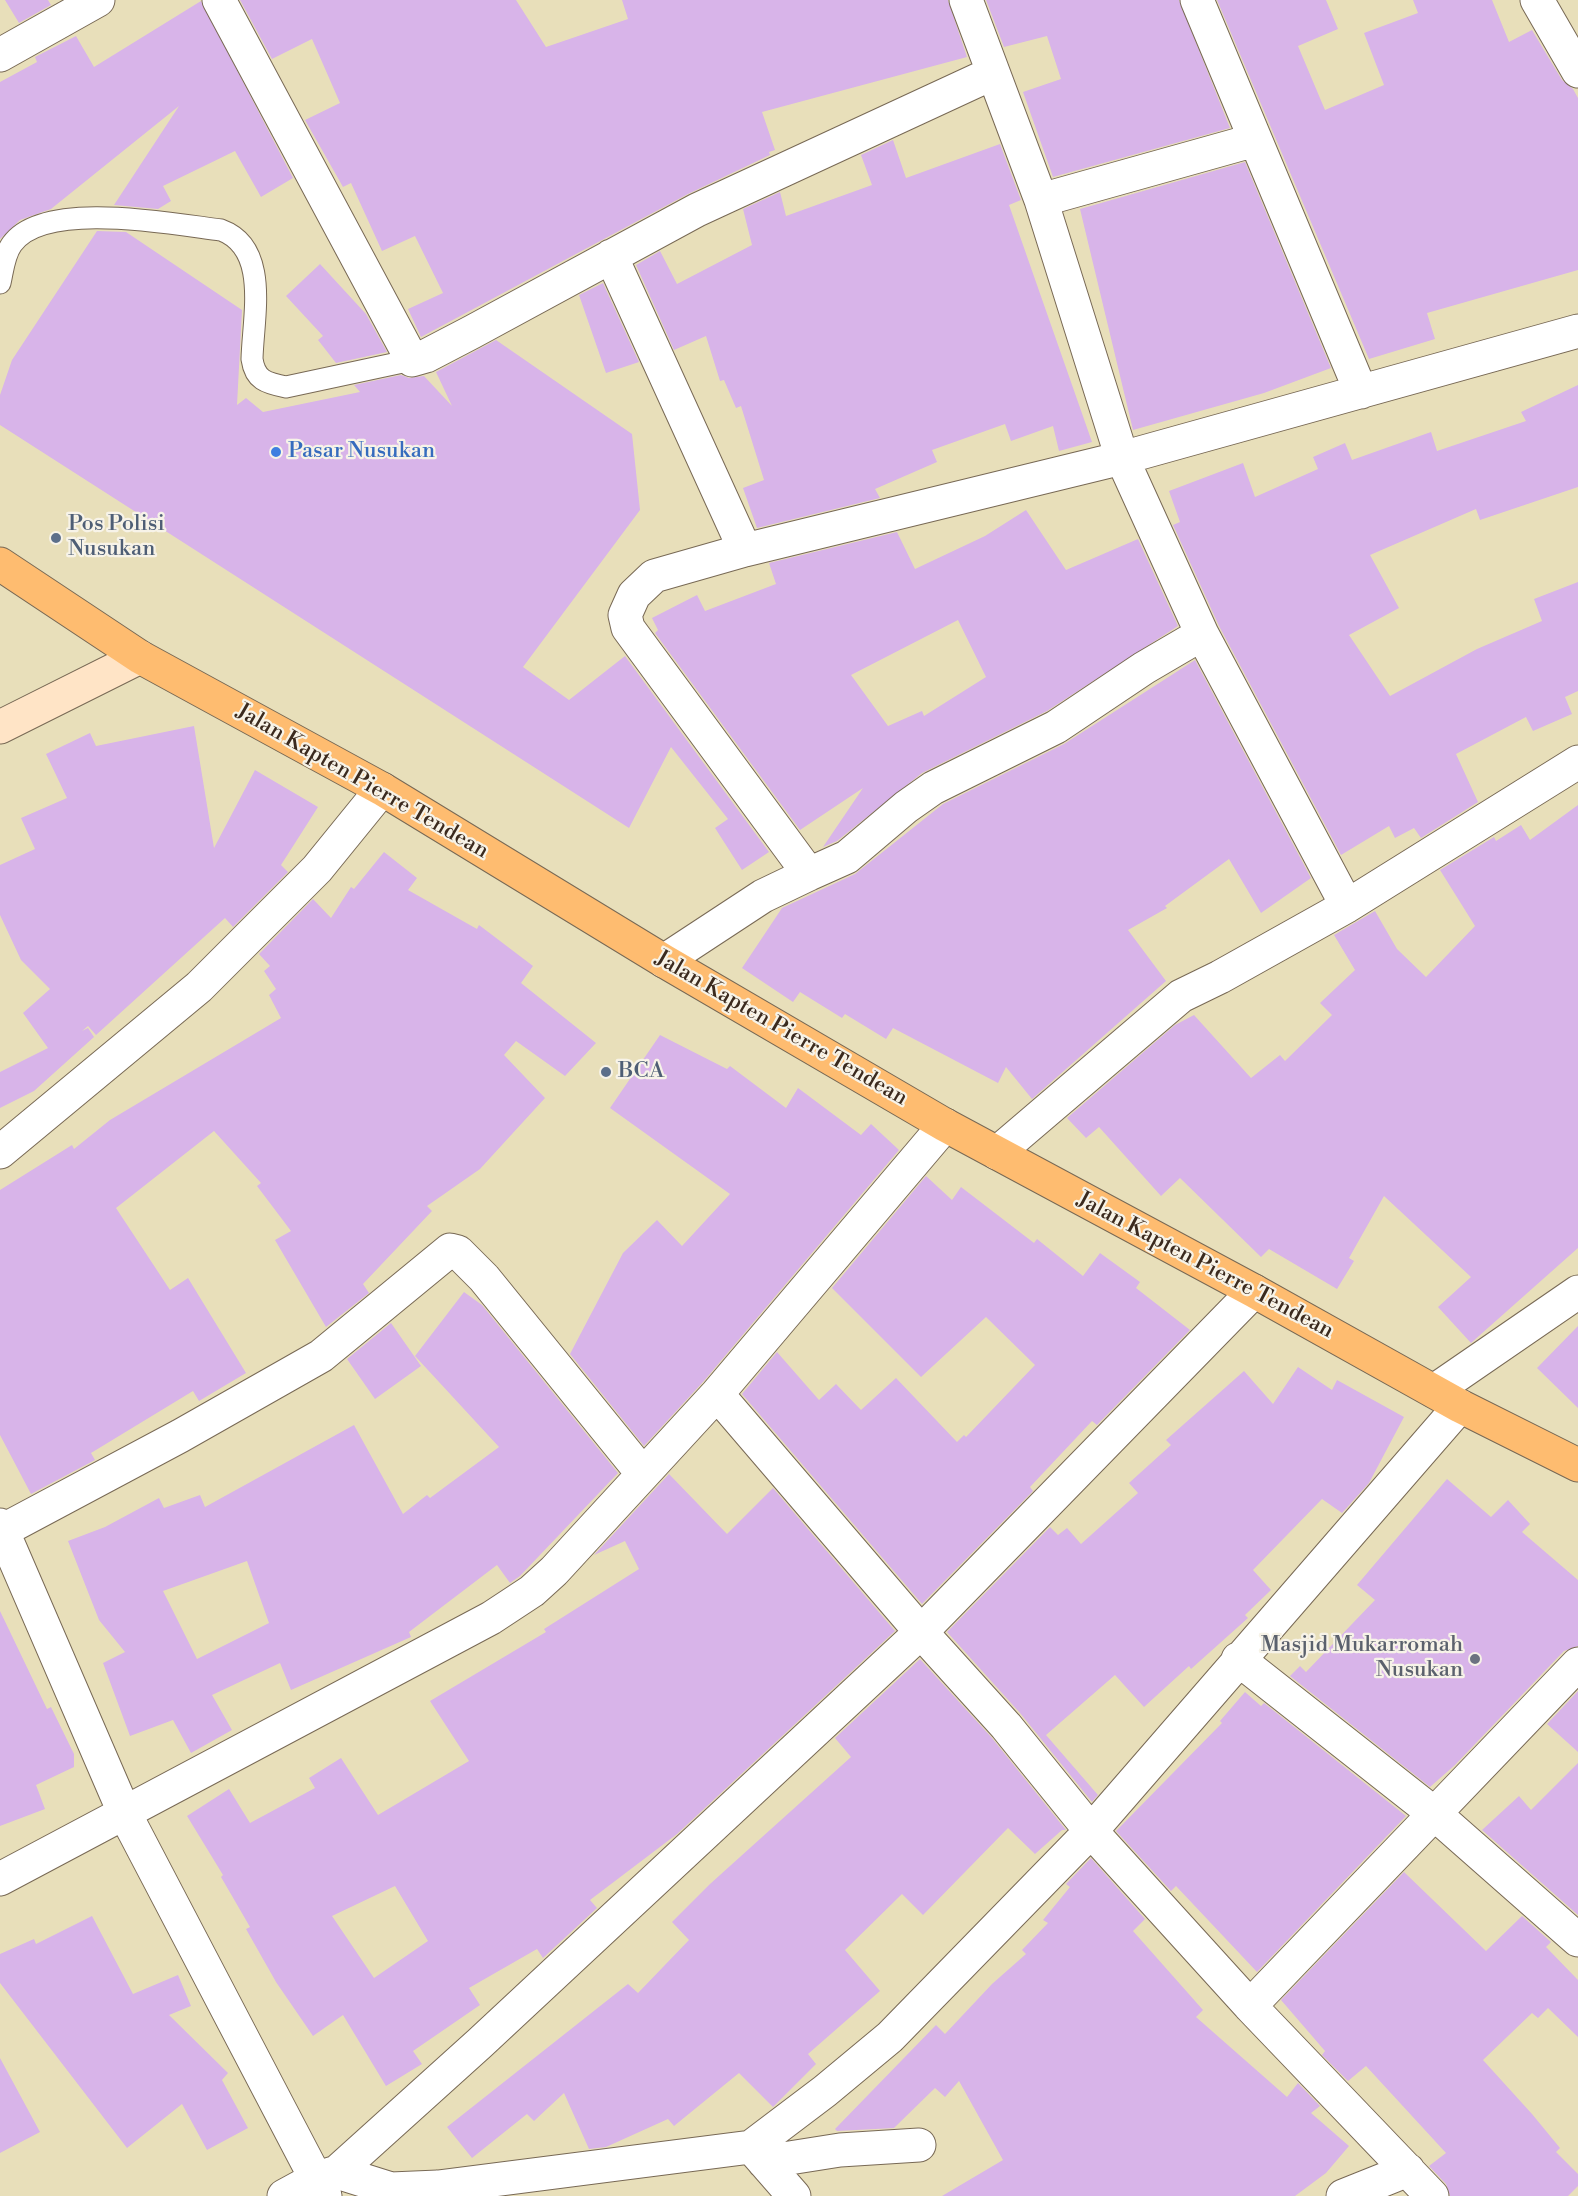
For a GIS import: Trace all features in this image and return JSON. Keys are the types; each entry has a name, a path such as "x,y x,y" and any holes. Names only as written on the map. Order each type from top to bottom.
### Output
{"highway":[{"name":"Jalan Kapten Pierre Tendean","path":"0,564 140,657 382,789 664,961 945,1125 1254,1291 1447,1399 1578,1465"}],"main road":[{"path":"0,727 140,657"}],"street":[{"path":"219,0 412,360 435,352 697,210 993,73"},
{"path":"966,0 1041,200 1122,458 1202,634 1347,906"},
{"path":"1197,0 1361,392"},
{"path":"1537,0 1578,71"},
{"path":"0,55 80,4"},
{"path":"1041,200 1255,140"},
{"path":"611,256 745,550"},
{"path":"809,874 628,628 626,615 634,595 654,576 745,550 1122,458 1578,331"},
{"path":"664,961 763,896 847,857 906,807 933,788 1056,727 1144,668 1202,634"},
{"path":"997,1153 1180,996 1220,977 1347,906 1578,762"},
{"path":"0,1152 200,987 317,869 382,789"},
{"path":"0,1879 510,1607 554,1571 717,1394 945,1125"},
{"path":"327,2182 124,1812 1,1529 180,1436 321,1356 450,1250 458,1252 484,1278 643,1474"},
{"path":"284,2196 327,2182 480,2043 921,1632 1254,1291"},
{"path":"758,2155 890,2037 1092,1831 1238,1659 1447,1399 1578,1292"},
{"path":"717,1394 921,1632 1006,1726 1092,1831 1251,2006 1432,2196"},
{"path":"1238,1659 1436,1815 1578,1940"},
{"path":"1251,2006 1578,1664"},
{"path":"327,2182 391,2189 438,2187 758,2155 919,2145"},
{"path":"758,2155 794,2196"},
{"path":"1343,2196 1408,2170"}],"lane":[{"path":"0,283 6,254 12,243 24,231 60,219 130,218 221,230 233,235 244,245 255,270 252,359 254,371 265,383 286,387 412,360"}],"building":[{"path":"5,0 48,0 51,5 19,23"},
{"path":"240,0 516,0 546,47 628,19 622,0 948,0 967,57 762,112 775,150 769,152 770,155 688,194 421,337 408,309 443,293 415,236 382,251 351,183 343,187 305,120 340,103 312,39 272,59"},
{"path":"986,0 1179,0 1230,128 1053,177 1023,92 1061,79 1047,36 1004,47"},
{"path":"1217,0 1326,0 1338,29 1298,46 1325,110 1384,85 1364,33 1418,13 1413,0 1492,0 1509,42 1532,30 1562,80 1573,89 1578,98 1578,270 1427,313 1435,339 1369,359"},
{"path":"201,1 293,178 261,197 235,151 163,186 171,201 158,209 114,205 179,106 51,209 20,220 0,239 0,82 37,62 35,57 76,36 94,67"},
{"path":"893,140 906,178 1000,144 1021,200 1009,205 1092,442 1059,451 1053,426 1011,441 1005,424 932,450 937,462 875,489 880,498 757,528 743,488 764,480 741,406 736,408 724,380 720,381 706,336 674,350 636,265 660,251 677,284 752,245 743,209 780,192 786,216 872,185 861,155"},
{"path":"1245,162 1331,368 1264,393 1133,430 1080,209"},
{"path":"97,231 126,232 242,310 237,405 246,398 263,412 360,392 354,385 401,375 409,378 424,376 452,406 436,372 496,340 632,434 640,510 523,667 569,700 625,656 769,852 742,870 715,828 728,819 671,747 629,828 0,425 0,395 12,360"},
{"path":"320,264 366,314 387,352 336,363 318,340 323,336 286,296"},
{"path":"603,283 639,362 606,373 579,295"},
{"path":"1578,385 1578,487 1480,520 1476,509 1370,555 1399,608 1349,635 1390,696 1477,649 1542,621 1534,599 1578,582 1578,691 1565,697 1572,714 1533,731 1526,717 1456,754 1478,802 1421,838 1414,828 1395,838 1389,826 1341,855 1219,626 1173,525 1180,522 1169,491 1243,463 1255,497 1318,469 1313,457 1345,443 1352,460 1431,432 1437,451 1526,421 1521,412"},
{"path":"1026,510 1066,570 1138,539 1178,626 1047,711 922,773 837,841 823,847 863,788 800,830 655,633 658,630 652,618 697,595 705,611 776,584 769,563 897,532 915,569 985,536","holes":["958,620 986,677 924,716 922,711 888,726 851,675"]},
{"path":"1195,660 1311,878 1261,913 1229,859 1165,906 1167,908 1128,930 1166,981 1032,1099 1006,1067 998,1083 893,1028 886,1039 845,1014 842,1018 800,992 793,1002 742,968 782,908 855,874 943,804 1064,744"},
{"path":"194,726 214,848 255,770 318,807 281,865 288,872 233,927 225,918 96,1035 88,1026 82,1031 88,1028 94,1037 34,1091 0,1108 0,1072 48,1048 23,1013 50,989 21,960 0,915 0,865 35,849 21,818 67,798 46,754 90,733 96,746"},
{"path":"1578,805 1578,1248 1471,1343 1438,1307 1471,1277 1384,1196 1349,1258 1354,1261 1337,1289 1269,1249 1261,1257 1180,1178 1161,1196 1099,1127 1086,1138 1067,1118 1175,1025 1194,1015 1251,1078 1280,1055 1285,1061 1332,1015 1320,1003 1355,970 1334,935 1375,911 1397,949 1426,977 1475,926 1440,870 1494,837 1496,841 1521,825 1530,840"},
{"path":"384,852 417,878 408,890 477,929 479,925 533,966 521,983 596,1043 565,1076 516,1041 504,1055 545,1098 480,1169 427,1206 432,1211 363,1284 369,1293 326,1327 275,1240 291,1231 257,1186 261,1183 214,1131 116,1208 170,1290 188,1278 246,1373 199,1401 193,1391 91,1453 95,1460 31,1494 0,1435 0,1190 72,1145 74,1149 110,1120 281,1018 269,995 276,989 264,971 270,966 259,954 313,899 331,918 351,887 354,889"},
{"path":"660,1035 727,1069 730,1066 786,1108 798,1088 861,1135 871,1124 899,1150 703,1382 644,1446 570,1354 623,1253 657,1220 682,1246 730,1194 610,1108"},
{"path":"926,1176 952,1200 961,1187 1034,1243 1037,1239 1083,1276 1100,1253 1140,1282 1136,1288 1190,1330 1097,1425 1092,1421 1030,1487 1033,1491 922,1604 742,1394 777,1352 819,1400 836,1384 861,1410 896,1378 957,1442 964,1435 966,1437 1035,1365 986,1317 921,1377 832,1288"},
{"path":"464,1292 482,1305 618,1473 520,1576 510,1583 497,1565 409,1632 411,1637 291,1690 280,1663 212,1695 232,1730 191,1753 173,1720 130,1736 103,1663 125,1652 99,1620 68,1541 105,1527 159,1498 164,1508 200,1495 205,1507 354,1425 403,1514 427,1495 430,1498 499,1447 415,1356","holes":["247,1561 269,1623 197,1659 163,1591"]},
{"path":"391,1323 421,1366 375,1399 347,1359"},
{"path":"1578,1326 1578,1408 1537,1368"},
{"path":"1298,1367 1332,1390 1337,1380 1404,1417 1369,1483 1342,1513 1322,1499 1253,1570 1271,1590 1245,1615 1248,1618 1191,1669 1189,1666 1144,1707 1115,1675 1046,1735 1098,1795 1092,1802 1020,1713 947,1632 1050,1527 1058,1535 1067,1528 1081,1544 1138,1493 1129,1483 1171,1445 1166,1440 1244,1371 1273,1404"},
{"path":"669,1474 727,1534 773,1488 895,1631 677,1834 590,1900 597,1908 543,1958 537,1949 469,1988 480,2005 413,2051 422,2064 386,2086 343,2015 313,2036 276,1982 246,1929 250,1927 221,1877 223,1875 187,1816 229,1789 250,1823 315,1788 309,1778 341,1758 378,1815 469,1761 430,1701 546,1632 544,1629 639,1569 625,1541 594,1555","holes":["395,1886 428,1941 374,1978 332,1916"]},
{"path":"1447,1479 1491,1517 1508,1500 1530,1524 1522,1532 1578,1580 1578,1646 1564,1651 1455,1765 1430,1787 1290,1676 1300,1666 1306,1672 1375,1600 1357,1585"},
{"path":"0,1611 47,1709 51,1707 74,1754 74,1767 36,1785 45,1809 0,1826"},
{"path":"920,1659 992,1738 1066,1830 1062,1830 1035,1854 1008,1828 923,1915 902,1894 845,1950 880,1991 808,2054 816,2064 773,2107 739,2073 674,2126 668,2119 606,2147 589,2149 564,2093 534,2121 527,2114 472,2158 447,2127 628,1984 638,1993 689,1940 672,1922 710,1884 851,1757 835,1738"},
{"path":"1578,1691 1578,1752 1547,1724"},
{"path":"1245,1692 1261,1706 1264,1703 1406,1816 1257,1972 1176,1886 1171,1891 1116,1831 1222,1723 1220,1721"},
{"path":"1578,1763 1578,1915 1482,1830 1519,1796 1531,1810"},
{"path":"1091,1858 1145,1919 1133,1931 1203,2010 1196,2017 1287,2097 1298,2083 1320,2106 1311,2113 1349,2146 1326,2173 1295,2196 942,2196 1003,2160 959,2081 945,2097 935,2088 894,2128 837,2131 835,2129 936,2025 945,2034 992,1984 1026,1954 1022,1950 1048,1923 1043,1920 1070,1887 1066,1884"},
{"path":"1404,1872 1486,1951 1522,1916 1551,1942 1546,1947 1578,1980 1578,2037 1548,2008 1538,2018 1532,2013 1483,2060 1532,2114 1560,2148 1556,2152 1578,2174 1578,2186 1568,2196 1450,2196 1446,2184 1429,2166 1446,2153 1366,2066 1348,2081 1322,2055 1325,2051 1281,2000"},
{"path":"92,1916 133,1994 178,1975 191,2006 169,2015 228,2073 222,2080 248,2128 207,2150 182,2104 127,2148 0,1983 0,1954 34,1939 36,1944"},
{"path":"0,2058 40,2132 0,2153"}],"place":[{"name":"Pasar Nusukan","path":"276,452"},
{"name":"Pos Polisi Nusukan","path":"56,538"},
{"name":"BCA","path":"606,1072"},
{"name":"Masjid Mukarromah Nusukan","path":"1475,1659"}]}
